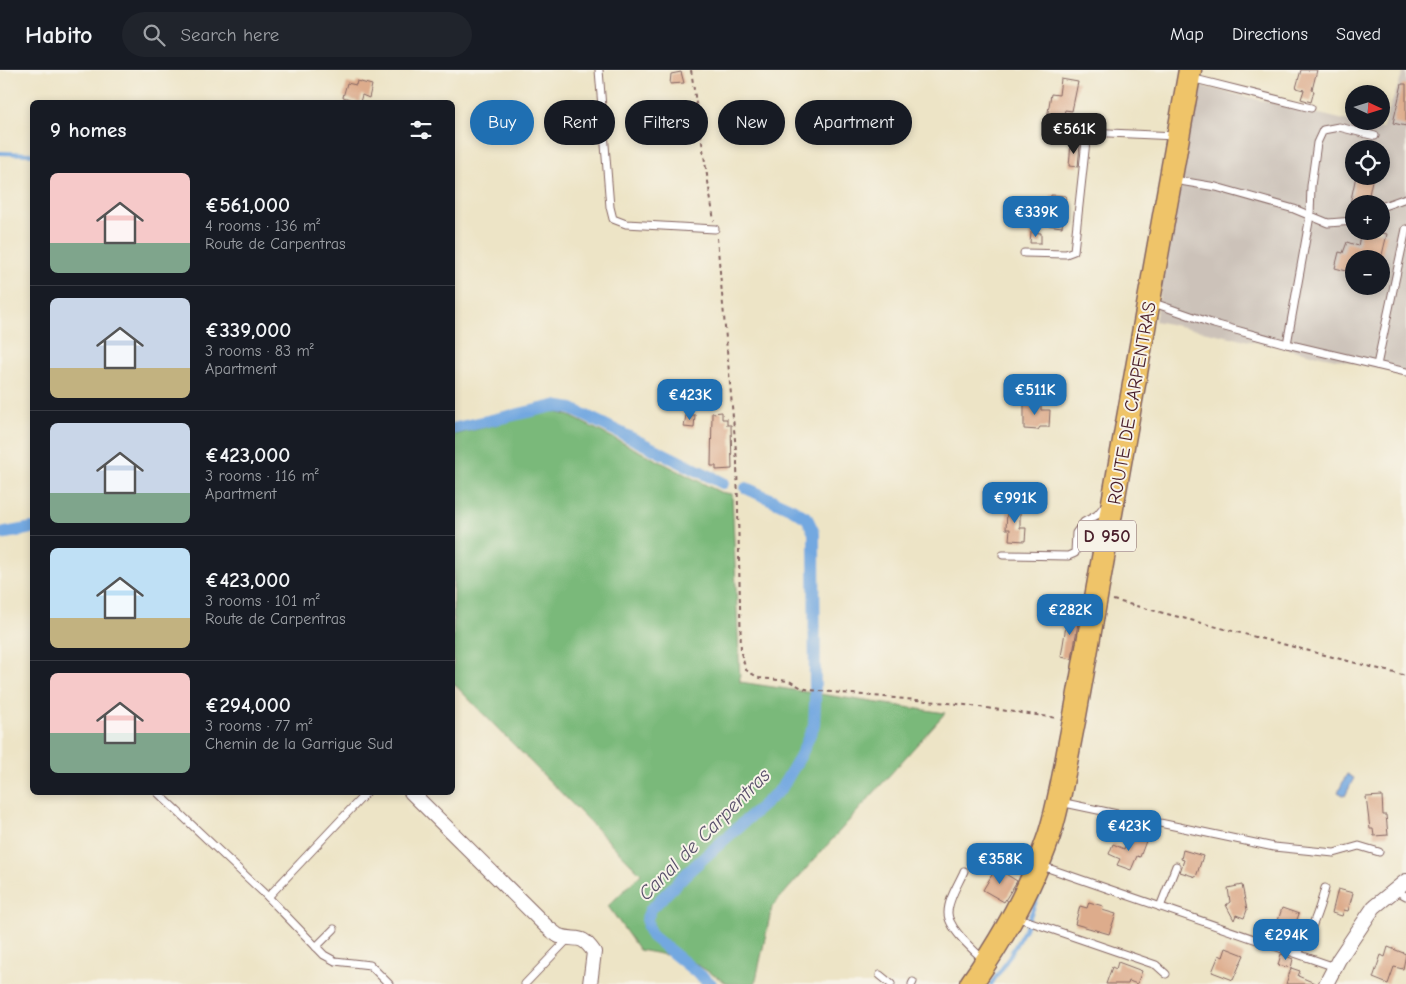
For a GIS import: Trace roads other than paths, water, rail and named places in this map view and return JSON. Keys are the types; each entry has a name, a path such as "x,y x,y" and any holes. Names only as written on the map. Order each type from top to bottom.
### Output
{"main road":[{"name":"ROUTE DE CARPENTRAS","path":"972,984 1014,916 1038,864 1049,835 1058,802 1189,74"}],"street":[{"path":"414,795 546,926 558,935 580,938 589,946 594,952 590,984"},
{"path":"1326,984 1334,967 1374,907 1400,893 1406,881"}],"lane":[{"path":"599,70 610,207 613,219 626,224 715,229"},
{"path":"1189,74 1311,108"},
{"path":"1287,344 1310,216 1311,186 1317,143 1324,130 1339,127 1374,136"},
{"path":"1024,253 1066,254 1074,251 1087,132 1179,136"},
{"path":"1171,179 1216,187 1294,209 1328,223 1345,222"},
{"path":"1390,204 1406,198"},
{"path":"1377,365 1406,229"},
{"path":"1149,302 1214,324 1287,344 1406,372"},
{"path":"1003,555 1068,556 1075,553 1076,532 1114,494"},
{"path":"160,795 268,897 324,955 335,961 370,965 389,984"},
{"path":"268,897 364,795"},
{"path":"1058,802 1274,847 1334,853 1359,846 1380,852"},
{"path":"1038,864 1334,967"},
{"path":"1160,907 1176,866"},
{"path":"964,872 948,913 952,924 962,938 986,962"},
{"path":"1298,954 1308,938 1325,888"},
{"path":"1014,916 1156,965 1166,974"},
{"path":"316,947 334,930"},
{"path":"525,984 570,937"},
{"path":"880,975 891,984"}],"water":[{"path":"1347,774 1354,778 1345,796 1338,792"}],"waterway":[{"path":"0,153 30,154"},
{"name":"Canal de Carpentras","path":"455,428 554,406 572,409 723,483"},
{"name":"Canal de Carpentras","path":"711,984 652,936 648,928 647,918 651,909 688,872 781,789 801,755 814,725 814,533 807,518 746,488"},
{"name":"Canal de Carpentras","path":"0,534 30,528"},
{"path":"991,984 1025,929 1046,876"}]}
